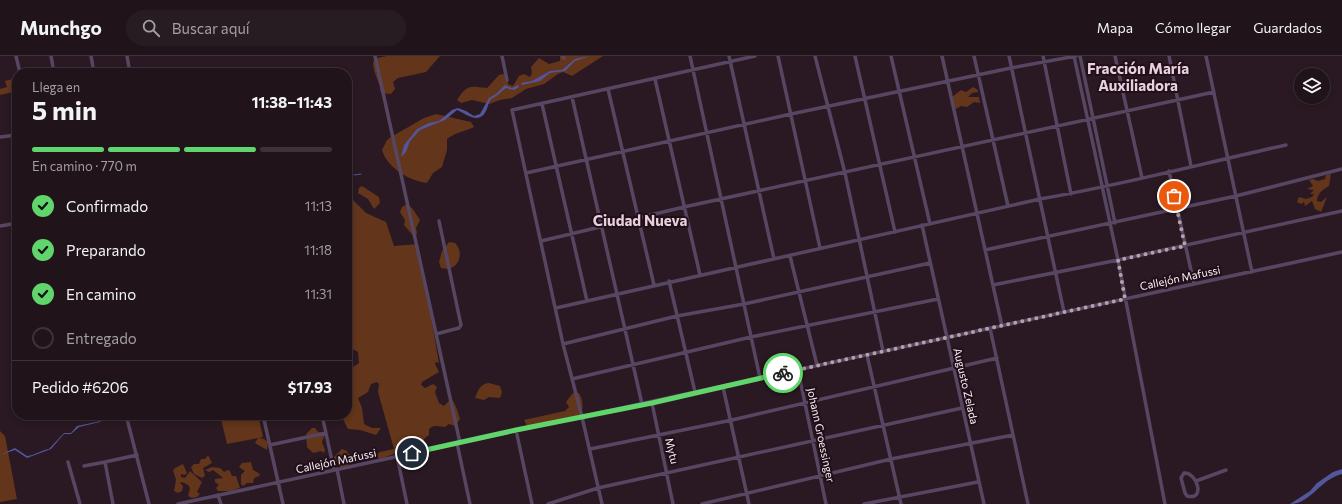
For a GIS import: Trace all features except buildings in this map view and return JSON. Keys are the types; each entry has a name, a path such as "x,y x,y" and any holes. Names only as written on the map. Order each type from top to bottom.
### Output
{"street":[{"path":"16,56 19,68"},
{"path":"51,56 53,68"},
{"path":"91,56 93,68"},
{"path":"127,56 129,68"},
{"path":"376,56 459,443 470,504"},
{"path":"502,56 507,80"},
{"path":"690,56 708,132 760,378"},
{"path":"729,56 774,259"},
{"path":"602,504 590,449 563,344 512,110 755,56"},
{"path":"778,56 820,248"},
{"path":"815,56 845,173 858,240 883,351"},
{"path":"855,56 895,232"},
{"path":"891,56 930,224"},
{"path":"942,56 1002,326"},
{"path":"974,56 1008,206"},
{"path":"1009,56 1064,312"},
{"path":"1043,56 1072,194"},
{"path":"526,173 586,158 744,124 947,81 1075,56 1118,260 1165,504"},
{"path":"1080,56 1109,187 1115,223"},
{"path":"1115,56 1142,178"},
{"path":"1169,56 1191,166"},
{"path":"1206,56 1252,272"},
{"path":"656,78 668,141 700,275"},
{"path":"608,89 654,285"},
{"path":"541,241 638,217 759,192 1214,92"},
{"path":"572,97 642,404"},
{"path":"542,104 587,300"},
{"path":"0,137 12,136"},
{"path":"556,308 922,225 1008,206 1109,187 1169,171 1286,146"},
{"path":"985,250 1236,196 1342,169"},
{"path":"1169,171 1194,284"},
{"path":"993,286 1185,246 1342,211"},
{"path":"436,334 459,328 461,325 439,221"},
{"path":"0,226 12,224"},
{"name":"Augusto Zelada","path":"922,225 984,504"},
{"name":"Callejón Mafussi","path":"178,504 516,430 652,403 817,365 1342,252"},
{"path":"790,256 817,365"},
{"path":"563,344 677,316 744,304 800,292 866,275 930,263"},
{"path":"669,282 695,392"},
{"path":"572,379 751,336 938,299"},
{"path":"990,328 1028,504"},
{"path":"867,355 901,504"},
{"path":"590,449 732,420 997,358"},
{"name":"Johann Groessinger","path":"798,370 826,504"},
{"path":"723,387 732,420 749,504"},
{"name":"Mytu","path":"652,403 668,472 673,504"},
{"path":"548,504 598,488 962,408"},
{"path":"127,420 149,504"},
{"path":"264,420 283,504"},
{"path":"323,420 344,504"},
{"path":"516,430 532,504"},
{"path":"270,445 326,433"},
{"path":"702,504 747,495 891,459 1013,435"},
{"path":"84,466 137,455"},
{"path":"398,456 407,504"},
{"path":"68,462 80,504"},
{"path":"105,462 113,504"},
{"path":"1196,481 1226,470"},
{"path":"1184,473 1188,473 1196,481 1199,490 1197,495 1194,497 1187,496 1184,493 1182,476 1184,473"},
{"path":"864,504 899,496 978,482"},
{"path":"218,495 221,504"}],"shaded area":[{"path":"387,56 440,56 426,72 398,78 393,82 395,89 391,94 381,93 373,66 373,62 377,58"},
{"path":"560,56 603,56 572,76 563,72 544,84 526,89 512,98 489,104 472,100 461,103 457,100 469,87 487,88 499,75 504,74 508,79 508,84 513,86 519,76 524,74 530,77 532,73 531,67 539,58 549,64 560,61"},
{"path":"590,56 575,61 565,71 550,73 540,81 522,85 521,83 532,81 550,71 562,70 575,59"},
{"path":"12,79 12,92 0,95 0,89 7,87 5,81"},
{"path":"505,85 512,88 518,85 519,87 514,90 506,88 491,99 486,111 480,117 476,118 468,116 457,110 445,120 420,130 410,141 406,152 401,157 404,145 417,129 429,123 439,121 452,110 458,108 474,116 480,114 489,98 496,94"},
{"path":"973,87 978,90 978,92 972,93 968,97 979,97 980,103 974,102 967,107 961,106 956,109 953,104 952,97 961,90 966,92"},
{"path":"436,114 471,122 474,127 453,135 447,139 447,150 442,167 433,173 427,183 420,182 394,168 385,157 382,150 387,140 391,137 424,118"},
{"path":"1331,174 1329,186 1321,192 1317,198 1317,201 1321,202 1327,197 1321,212 1315,209 1312,201 1305,206 1304,202 1301,204 1297,202 1299,197 1306,199 1312,197 1314,194 1310,194 1314,190 1307,189 1313,186 1309,180 1313,179 1318,181 1325,179 1326,175"},
{"path":"362,186 379,197 380,203 374,209 368,199 358,193 359,188"},
{"path":"352,199 366,213 386,222 394,246 418,244 439,363 436,362 435,364 439,372 422,382 421,385 425,388 433,384 437,387 435,392 439,403 444,406 452,400 456,406 460,419 455,426 449,424 445,427 431,427 429,429 429,435 422,443 412,441 407,444 407,450 400,455 394,454 380,459 375,456 380,452 394,449 378,392 379,384 377,382 371,384 368,392 358,398 362,408 364,424 372,428 381,428 376,435 360,430 348,429 344,420 352,420 352,368 359,363 358,352 352,349"},
{"path":"407,204 412,208 420,220 416,228 417,233 415,238 404,225 405,220 400,212 402,207"},
{"path":"449,242 455,243 458,247 460,257 458,262 451,268 441,268 439,262 442,251"},
{"path":"489,383 500,386 502,392 500,398 489,397 484,400 475,398 481,386"},
{"path":"573,393 579,393 581,398 582,407 580,415 532,428 527,426 524,420 565,411 569,407 566,402"},
{"path":"102,420 100,422 79,427 71,434 64,434 51,449 27,458 15,450 0,455 15,448 27,456 33,455 49,449 64,433 71,433 77,426"},
{"path":"221,420 259,420 263,437 259,438 268,442 267,450 255,443 258,438 227,444"},
{"path":"312,428 315,428 318,432 325,434 322,442 325,450 324,453 321,451 313,453 307,447 306,434"},
{"path":"0,431 5,436 17,499 0,502"},
{"path":"342,449 347,451 348,454 353,455 354,458 352,463 342,468 335,463 334,457"},
{"path":"208,455 212,463 203,468 205,476 202,478 194,474 191,467 194,464 199,464 201,459 205,459"},
{"path":"251,462 253,470 260,474 254,478 253,483 247,483 243,486 241,484 241,475 245,471 239,467 242,463"},
{"path":"183,464 187,473 185,475 181,474 181,477 185,478 190,471 202,482 197,492 200,494 197,497 192,498 188,496 190,488 182,482 180,483 183,486 182,491 178,493 174,491 176,480 173,470"},
{"path":"212,467 220,468 224,472 228,470 230,471 232,476 236,476 240,488 230,491 218,491 216,488 219,485 215,482 215,479 223,478 213,470 209,472 205,470"},
{"path":"1342,469 1342,474 1328,481 1310,496 1297,503 1290,504 1310,491 1317,483 1333,472"}],"waterway":[{"path":"354,175 361,174"}],"way so far":[{"path":"783,373 1125,299 1118,260 1185,246 1174,196"}],"district":[{"name":"Fracción María Auxiliadora","path":"1138,78"},
{"name":"Ciudad Nueva","path":"640,221"}],"route":[{"path":"412,453 516,430 652,403 783,373"}]}
